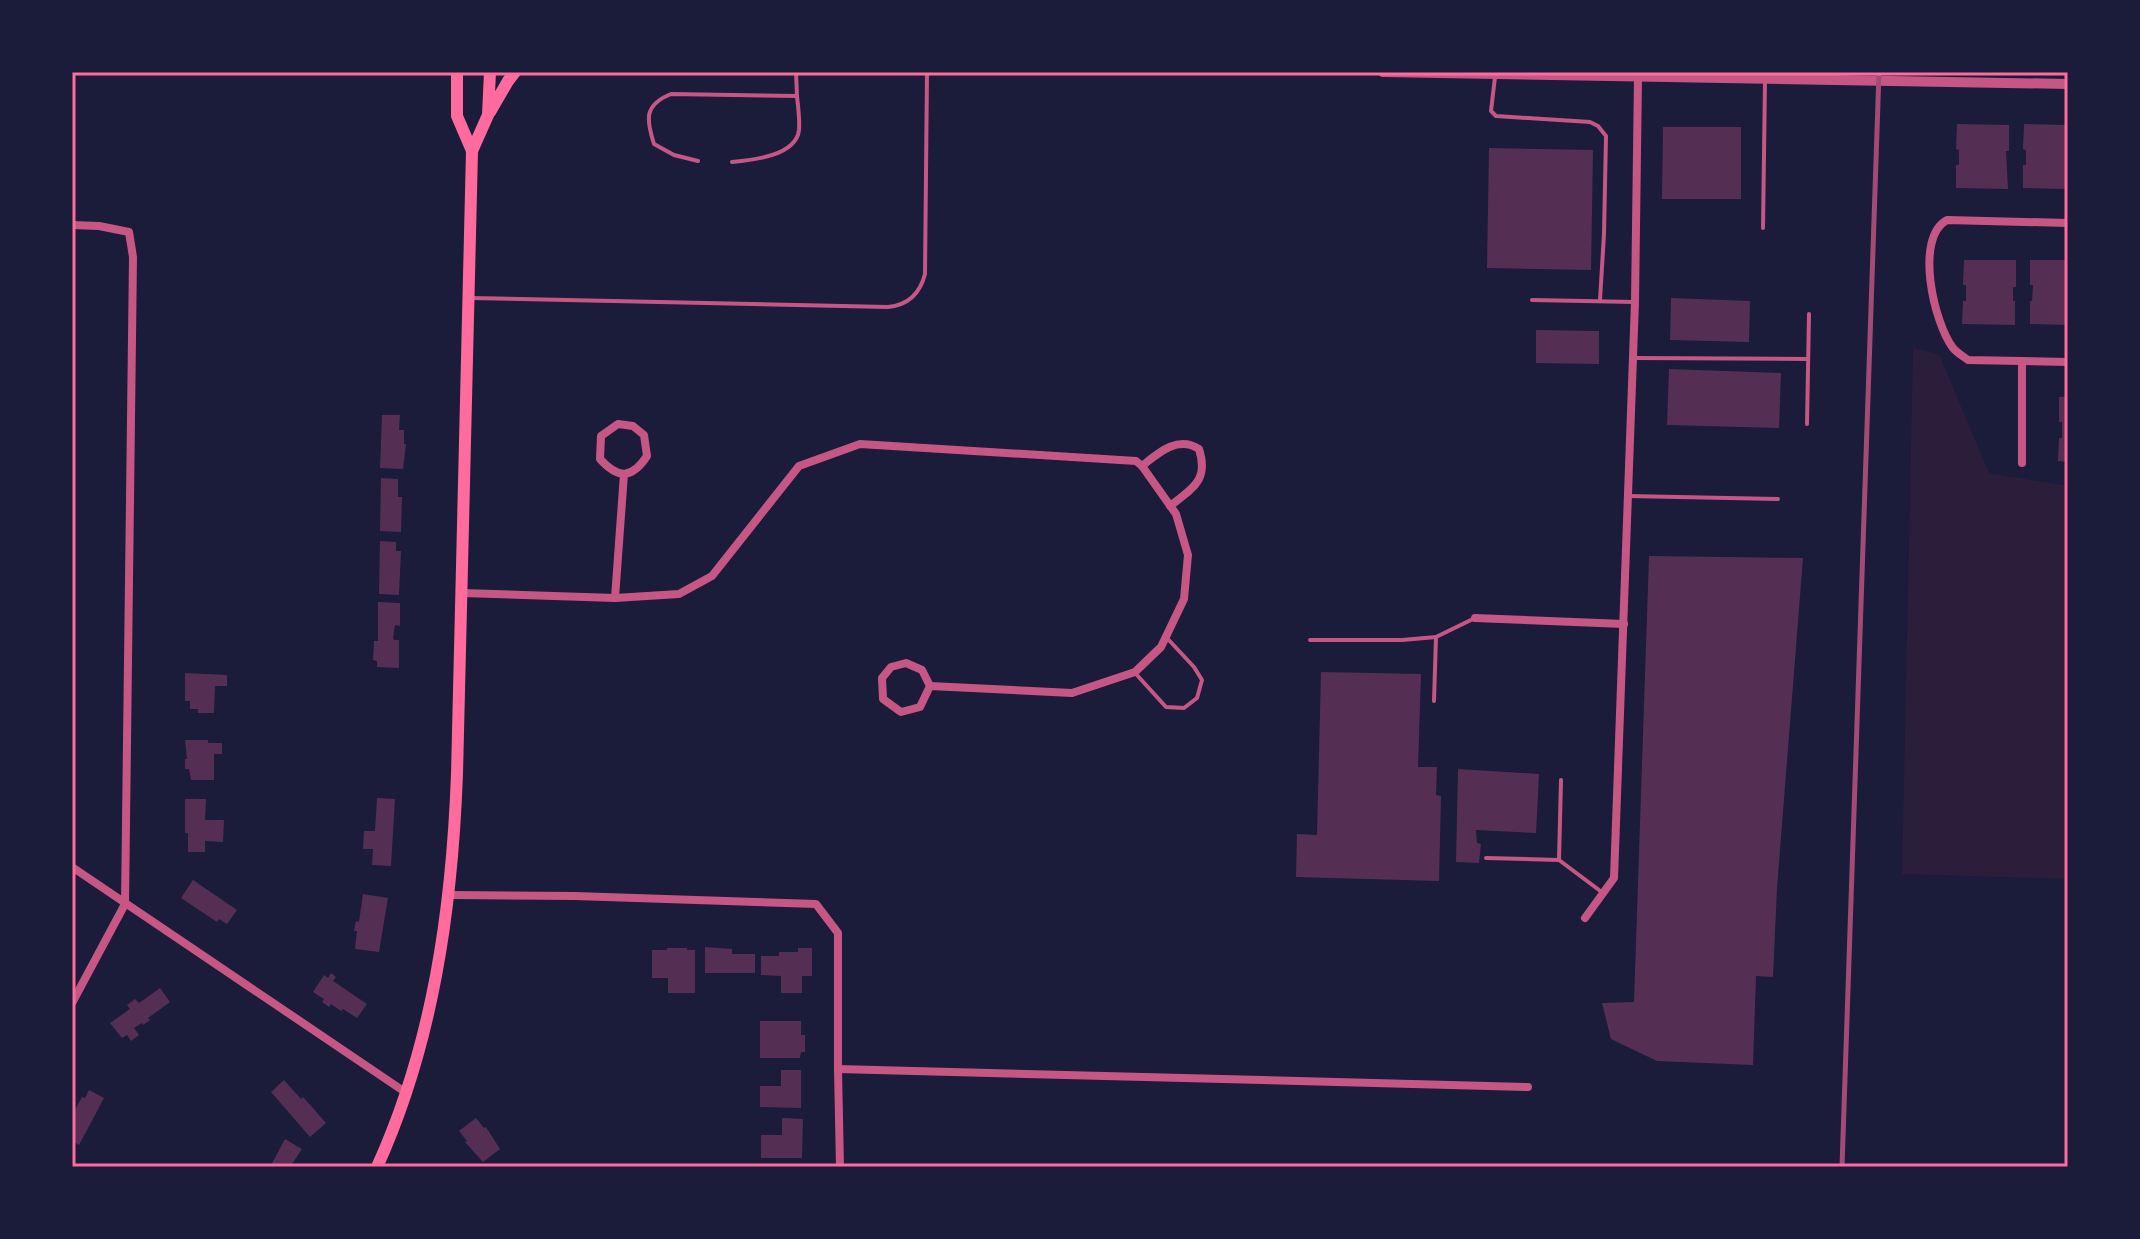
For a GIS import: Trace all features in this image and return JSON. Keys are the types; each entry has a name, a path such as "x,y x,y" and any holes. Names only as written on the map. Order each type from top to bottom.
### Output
{"main road":[{"path":"457,72 457,116 472,151"},
{"path":"488,115 490,72"},
{"path":"381,1166 420,1045 450,895 455,839 472,151 488,115 515,72"}],"street":[{"path":"1383,72 1765,79 1938,77 2068,84"},
{"path":"1585,918 1614,878 1635,302 1638,77"},
{"path":"2068,223 1947,220 1938,224 1931,238 1936,312 1955,352 1968,360 2068,362"},
{"path":"72,225 129,232 133,273 125,904 72,1003"},
{"path":"2022,361 2022,463"},
{"path":"618,424 633,426 644,435 647,456 639,469 624,474 612,472 600,459 601,436 618,424"},
{"path":"462,593 615,598 679,594 712,576 799,466 860,444 1139,464 1176,444 1190,443 1199,449 1203,465 1198,484 1170,506"},
{"path":"930,686 1072,693 1135,672 1161,647 1184,599 1188,555 1176,514 1139,464"},
{"path":"615,598 624,474"},
{"path":"1475,618 1624,624"},
{"path":"906,663 922,670 930,686 920,707 901,712 883,699 882,678 891,667 906,663"},
{"path":"72,867 405,1092"},
{"path":"450,895 816,904 838,933 840,1167"},
{"path":"838,1069 1528,1087"}],"lane":[{"path":"732,162 779,152 794,144 799,132 796,72"},
{"path":"468,298 899,306 917,293 925,274 927,72"},
{"path":"1495,75 1491,111 1496,116 1590,122 1606,136 1600,300"},
{"path":"1763,228 1765,79"},
{"path":"698,161 674,155 654,144 648,128 649,113 658,100 671,94 797,96"},
{"path":"1532,300 1635,302"},
{"path":"1807,424 1809,314"},
{"path":"1633,358 1808,359"},
{"path":"1628,496 1778,499"},
{"path":"1310,640 1436,637 1475,618"},
{"path":"1135,672 1166,707 1184,708 1197,698 1202,680 1166,637"},
{"path":"1434,701 1436,637"},
{"path":"1559,860 1561,780"},
{"path":"1486,858 1559,860 1603,893"}],"shaded area":[{"path":"1913,348 1939,354 1989,473 2068,486 2068,879 1902,874"}],"building":[{"path":"1957,124 2009,125 2009,151 2006,151 2008,189 1956,188 1956,165 1959,165"},
{"path":"2024,124 2068,125 2068,189 2023,188 2023,165 2026,165"},
{"path":"1663,127 1741,127 1741,199 1662,199"},
{"path":"1489,148 1593,150 1591,270 1487,268"},
{"path":"1964,260 2016,260 2016,287 2013,287 2015,325 1962,324 1963,301 1966,301"},
{"path":"2030,260 2068,260 2068,325 2030,324 2033,285 2030,285"},
{"path":"1671,298 1750,301 1749,342 1670,340"},
{"path":"1536,330 1599,331 1599,364 1536,363"},
{"path":"1669,369 1781,373 1779,428 1667,425"},
{"path":"2059,397 2068,397 2068,462 2058,461 2059,438 2062,438"},
{"path":"382,415 400,415 399,430 404,430 406,444 403,469 380,468"},
{"path":"381,478 398,479 398,497 402,497 401,532 380,531"},
{"path":"380,541 396,542 396,551 401,551 399,595 379,594"},
{"path":"1649,556 1803,558 1773,977 1756,976 1753,1065 1657,1061 1611,1039 1602,1003 1634,1002"},
{"path":"378,602 400,603 400,626 395,625 393,638 399,640 399,668 377,667 377,661 373,660 374,641 378,641"},
{"path":"1321,672 1421,674 1418,767 1437,767 1436,795 1441,796 1439,881 1296,877 1297,834 1317,835"},
{"path":"185,673 227,675 227,686 215,686 214,713 198,713 198,709 190,709 190,701 185,701"},
{"path":"185,740 222,743 222,754 214,754 214,780 191,780 189,769 185,769"},
{"path":"1458,769 1539,774 1536,833 1476,830 1477,843 1481,844 1479,863 1456,862"},
{"path":"377,798 395,799 391,866 372,865 373,849 363,849 364,831 375,831"},
{"path":"185,799 206,799 205,820 224,820 223,842 205,841 205,852 188,852"},
{"path":"193,880 237,910 227,924 219,919 217,922 181,898"},
{"path":"363,894 388,898 379,952 355,949 357,931 354,931 356,921 359,922"},
{"path":"705,947 732,949 732,954 755,954 755,973 705,973"},
{"path":"798,948 812,948 812,976 802,976 802,993 781,993 781,976 761,975 761,956 798,952"},
{"path":"652,950 695,950 695,993 668,993 668,978 652,978"},
{"path":"331,973 336,977 333,981 367,1004 357,1018 331,1004 329,1007 322,1002 324,999 313,992 324,975 328,978"},
{"path":"160,988 170,1002 148,1018 150,1020 134,1028 139,1035 131,1041 127,1035 122,1038 110,1023 130,1009 127,1005 135,999 139,1003"},
{"path":"760,1021 801,1021 805,1052 801,1052 800,1058 760,1058"},
{"path":"781,1070 801,1070 801,1108 760,1107 760,1086 781,1086"},
{"path":"284,1080 326,1123 310,1137 271,1092"},
{"path":"89,1090 104,1098 79,1145 72,1141 72,1115"},
{"path":"476,1118 500,1149 483,1162 459,1131"},
{"path":"782,1118 803,1119 802,1158 761,1158 761,1135 782,1135"},
{"path":"285,1139 302,1149 290,1167 270,1167"}],"railway":[{"path":"1842,1167 1879,72"}]}
